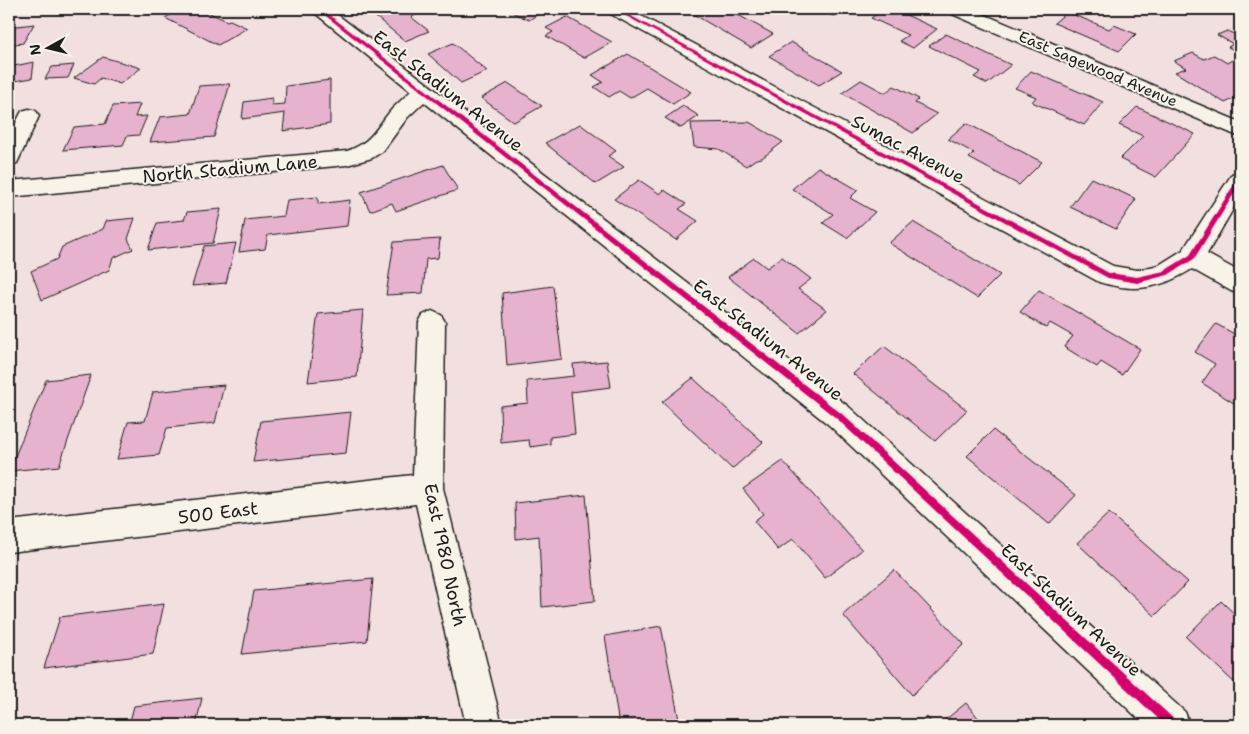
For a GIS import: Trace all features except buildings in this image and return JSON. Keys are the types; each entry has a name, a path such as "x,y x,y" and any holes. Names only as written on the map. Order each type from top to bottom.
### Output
{"street":[{"name":"East Stadium Avenue","path":"319,9 704,308 839,416 1172,725"},
{"name":"Sumac Avenue","path":"615,9 1108,274 1137,280 1166,273 1192,257"},
{"name":"East Sagewood Avenue","path":"956,9 1240,130"},
{"name":"North Stadium Lane","path":"9,189 347,158 364,153 375,146 400,113 423,91"},
{"path":"9,158 30,116"},
{"path":"1240,179 1192,257 1240,284"},
{"name":"East 1980 North","path":"432,322 428,488 484,725"},
{"name":"500 East","path":"9,537 428,488"}],"cycle path":[{"path":"319,9 839,416 1172,725"},
{"path":"615,9 1108,275 1137,280 1166,273 1192,257 1240,179"}]}
